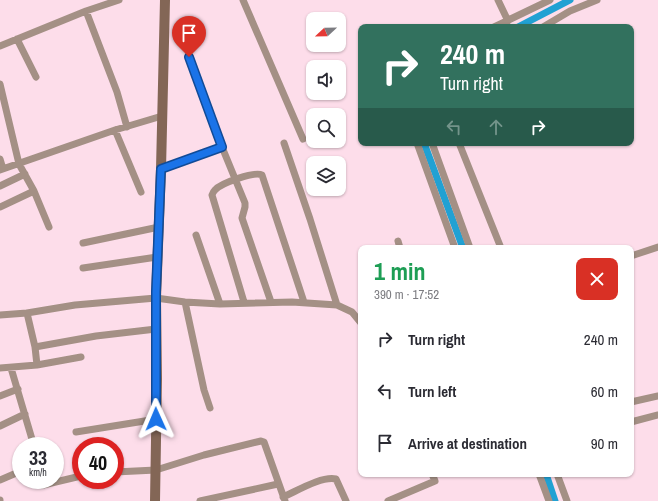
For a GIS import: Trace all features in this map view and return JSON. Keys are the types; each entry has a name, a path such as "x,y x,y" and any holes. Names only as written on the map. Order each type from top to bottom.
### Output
{"street":[{"path":"0,46 86,11 119,0"},
{"path":"155,501 156,298 165,0"},
{"path":"243,0 303,139"},
{"path":"498,0 508,21"},
{"path":"501,24 550,0"},
{"path":"549,24 570,11 597,0"},
{"path":"86,11 116,92 127,127"},
{"path":"17,39 36,77"},
{"path":"189,57 222,147 245,203 246,207 242,215 243,222 271,302"},
{"path":"0,84 19,164 34,191 49,227"},
{"path":"0,159 1,169 115,130 162,116"},
{"path":"115,130 141,192"},
{"path":"284,143 337,305"},
{"path":"418,146 454,245"},
{"path":"433,146 469,245"},
{"path":"460,146 500,245"},
{"path":"161,169 222,147"},
{"path":"0,186 25,174"},
{"path":"244,302 212,198 213,192 217,188 254,174 261,174 304,302"},
{"path":"0,207 34,191"},
{"path":"83,243 159,227"},
{"path":"196,235 220,304"},
{"path":"634,255 658,247"},
{"path":"83,268 157,257"},
{"path":"0,315 27,313 75,305 156,298 185,302 220,304 244,302 304,302 337,305 352,312 358,320"},
{"path":"185,302 204,390 210,408"},
{"path":"27,313 35,347 37,365"},
{"path":"35,347 96,336 156,329"},
{"path":"0,368 37,365 82,357"},
{"path":"11,368 31,437"},
{"path":"0,396 18,389"},
{"path":"634,401 658,396"},
{"path":"0,426 25,414"},
{"path":"634,421 658,415"},
{"path":"76,432 156,419"},
{"path":"124,472 156,470 204,455 261,441 264,442 284,499 326,478 334,478 336,479 346,501"},
{"path":"0,480 12,475"},
{"path":"388,501 435,481 433,477"},
{"path":"540,477 548,501"},
{"path":"558,477 567,501"},
{"path":"200,501 278,484"}],"waterway":[{"path":"524,24 570,0"},
{"path":"425,146 462,245"},
{"path":"547,477 555,501"}],"route":[{"path":"156,419 156,292 161,169 222,147 189,57"}]}
